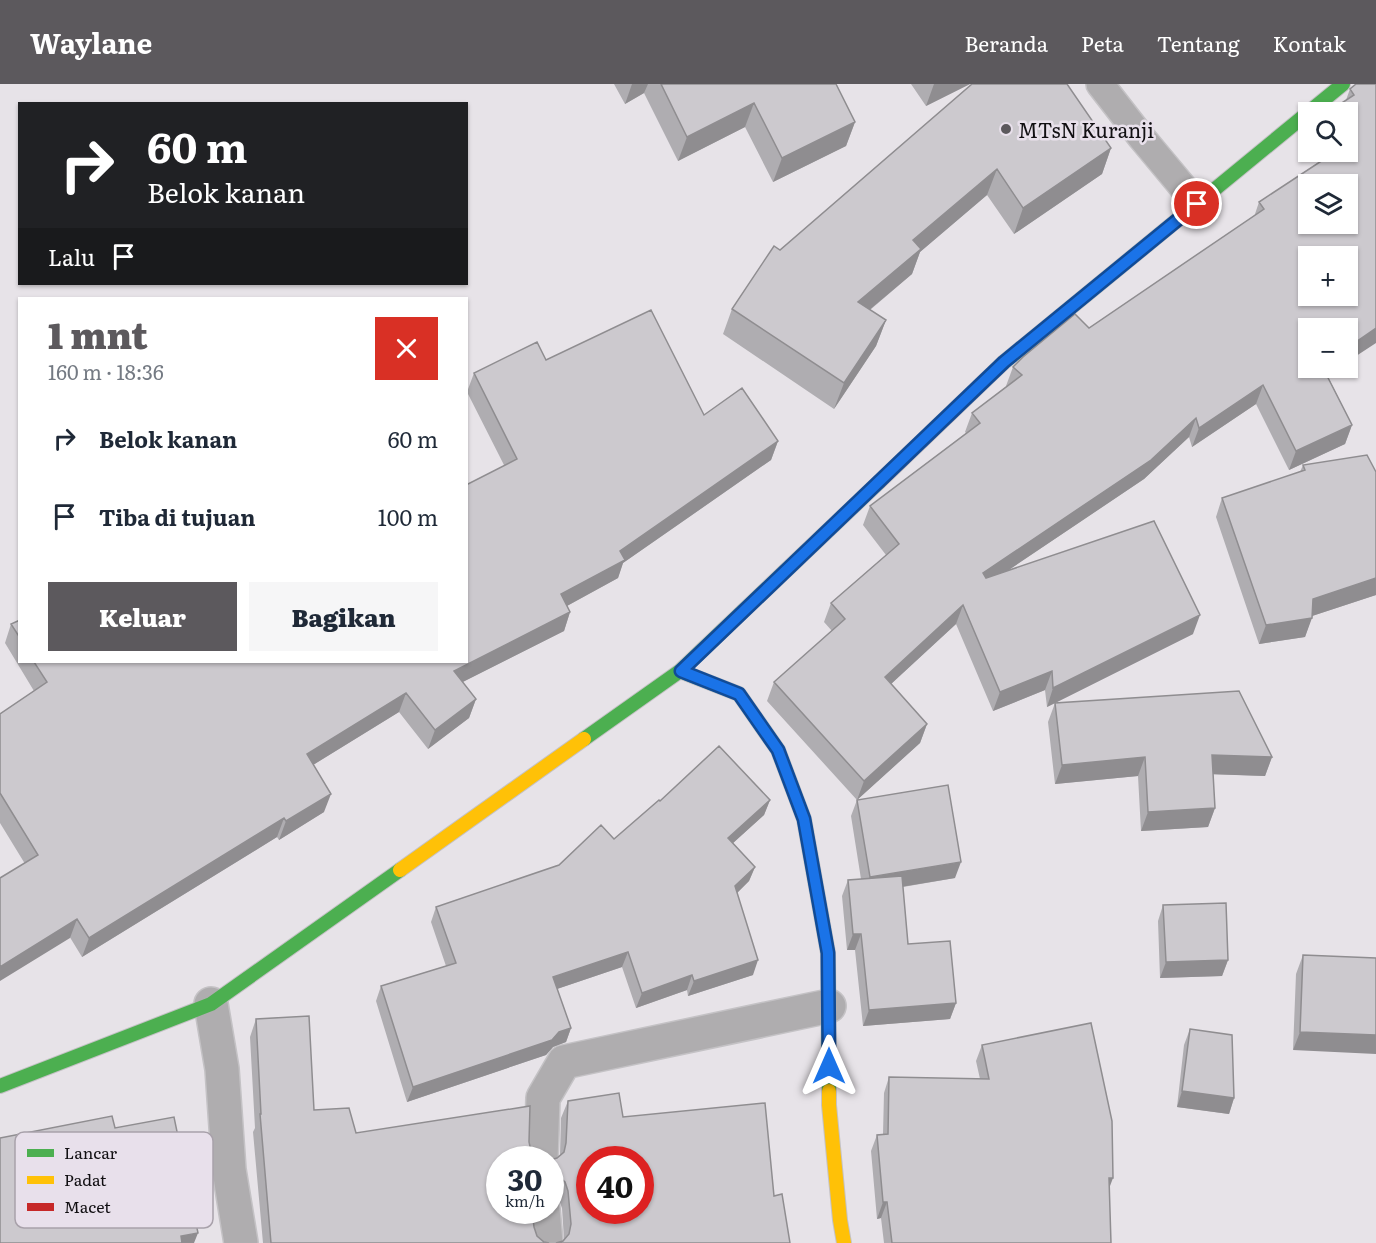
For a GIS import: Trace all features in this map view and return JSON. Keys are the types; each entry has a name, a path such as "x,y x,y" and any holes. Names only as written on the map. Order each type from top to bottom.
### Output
{"street":[{"path":"0,1086 211,1004 681,671 1004,362 1343,84"},
{"path":"681,671 739,694 778,750 804,819 828,953 829,1105 844,1243"},
{"path":"211,1004 222,1069 229,1170 241,1243"},
{"path":"541,1146 543,1098 564,1062 829,1006"},
{"path":"544,1224 546,1243"}],"lane":[{"path":"1100,84 1197,204"}],"building":[{"path":"661,84 836,84 855,122 782,158 754,103 687,137"},
{"path":"972,84 1067,84 1111,148 1023,208 997,169 913,240 921,249 858,302 886,320 844,383 732,309 774,246 780,250"},
{"path":"1356,84 1376,84 1376,328 1358,340 1358,318 1298,318 1298,378 1328,378 1352,425 1296,451 1263,385 1199,428 1196,418 1151,460 983,573 986,578 1154,521 1200,615 1053,688 1052,671 1000,692 963,605 885,677 927,724 864,781 774,682 845,619 831,603 899,544 870,506 980,423 972,413 1022,375 1013,367 1075,314 1089,328 1264,209 1259,202 1298,176 1298,234 1358,234 1358,174 1302,174 1320,162 1358,162 1358,102 1343,102 1354,95 1350,89"},
{"path":"651,310 704,415 742,388 778,441 620,551 625,560 561,594 570,612 454,671 476,699 435,730 406,693 307,754 331,794 286,821 284,818 89,938 77,919 0,967 0,878 38,855 0,793 0,714 47,682 35,663 468,663 468,484 517,459 474,373 537,342 546,360"},
{"path":"1367,455 1376,472 1376,578 1313,599 1312,618 1266,625 1222,498 1305,470 1303,465"},
{"path":"18,621 18,635 11,624"},
{"path":"1239,691 1272,757 1212,755 1215,808 1148,812 1145,757 1062,765 1055,703"},
{"path":"719,746 770,800 728,838 755,867 735,886 758,960 694,981 692,975 642,993 628,952 553,977 571,1028 559,1032 552,1040 413,1087 381,986 456,963 436,907 559,865 601,825 614,839 660,801"},
{"path":"948,785 961,862 870,877 857,800"},
{"path":"902,876 908,944 950,941 956,1003 869,1010 861,934 853,934 848,880"},
{"path":"1226,903 1228,960 1166,962 1163,905"},
{"path":"1303,955 1376,958 1376,1035 1300,1032"},
{"path":"309,1016 314,1110 349,1108 356,1133 530,1106 530,1146 486,1146 486,1224 534,1224 537,1236 549,1243 271,1243 260,1114 256,1019"},
{"path":"1091,1023 1112,1121 1113,1178 1109,1178 1111,1243 892,1243 887,1202 883,1202 877,1135 888,1134 889,1077 989,1079 982,1045"},
{"path":"1190,1029 1232,1035 1234,1098 1182,1091"},
{"path":"619,1093 623,1117 765,1103 774,1196 782,1194 790,1243 556,1243 563,1241 569,1234 571,1224 568,1191 564,1181 568,1101"},
{"path":"112,1116 115,1128 174,1117 177,1132 31,1132"},
{"path":"15,1135 15,1228 197,1228 198,1233 181,1236 182,1243 0,1243 0,1138"}],"traffic: fast":[{"path":"1003,363 1343,84"},
{"path":"584,739 680,671 879,482"},
{"path":"680,671 739,694 778,750 804,819 828,953 829,1091"},
{"path":"0,1086 211,1004 400,870"}],"traffic: slow":[{"path":"400,870 584,739"},
{"path":"829,1091 844,1243"}],"traffic: jam":[{"path":"879,482 1003,363"}],"place":[{"name":"MTsN Kuranji","path":"1006,129"}],"route":[{"path":"829,1066 828,953 804,819 778,750 739,694 681,671 1004,362 1197,204"}]}
